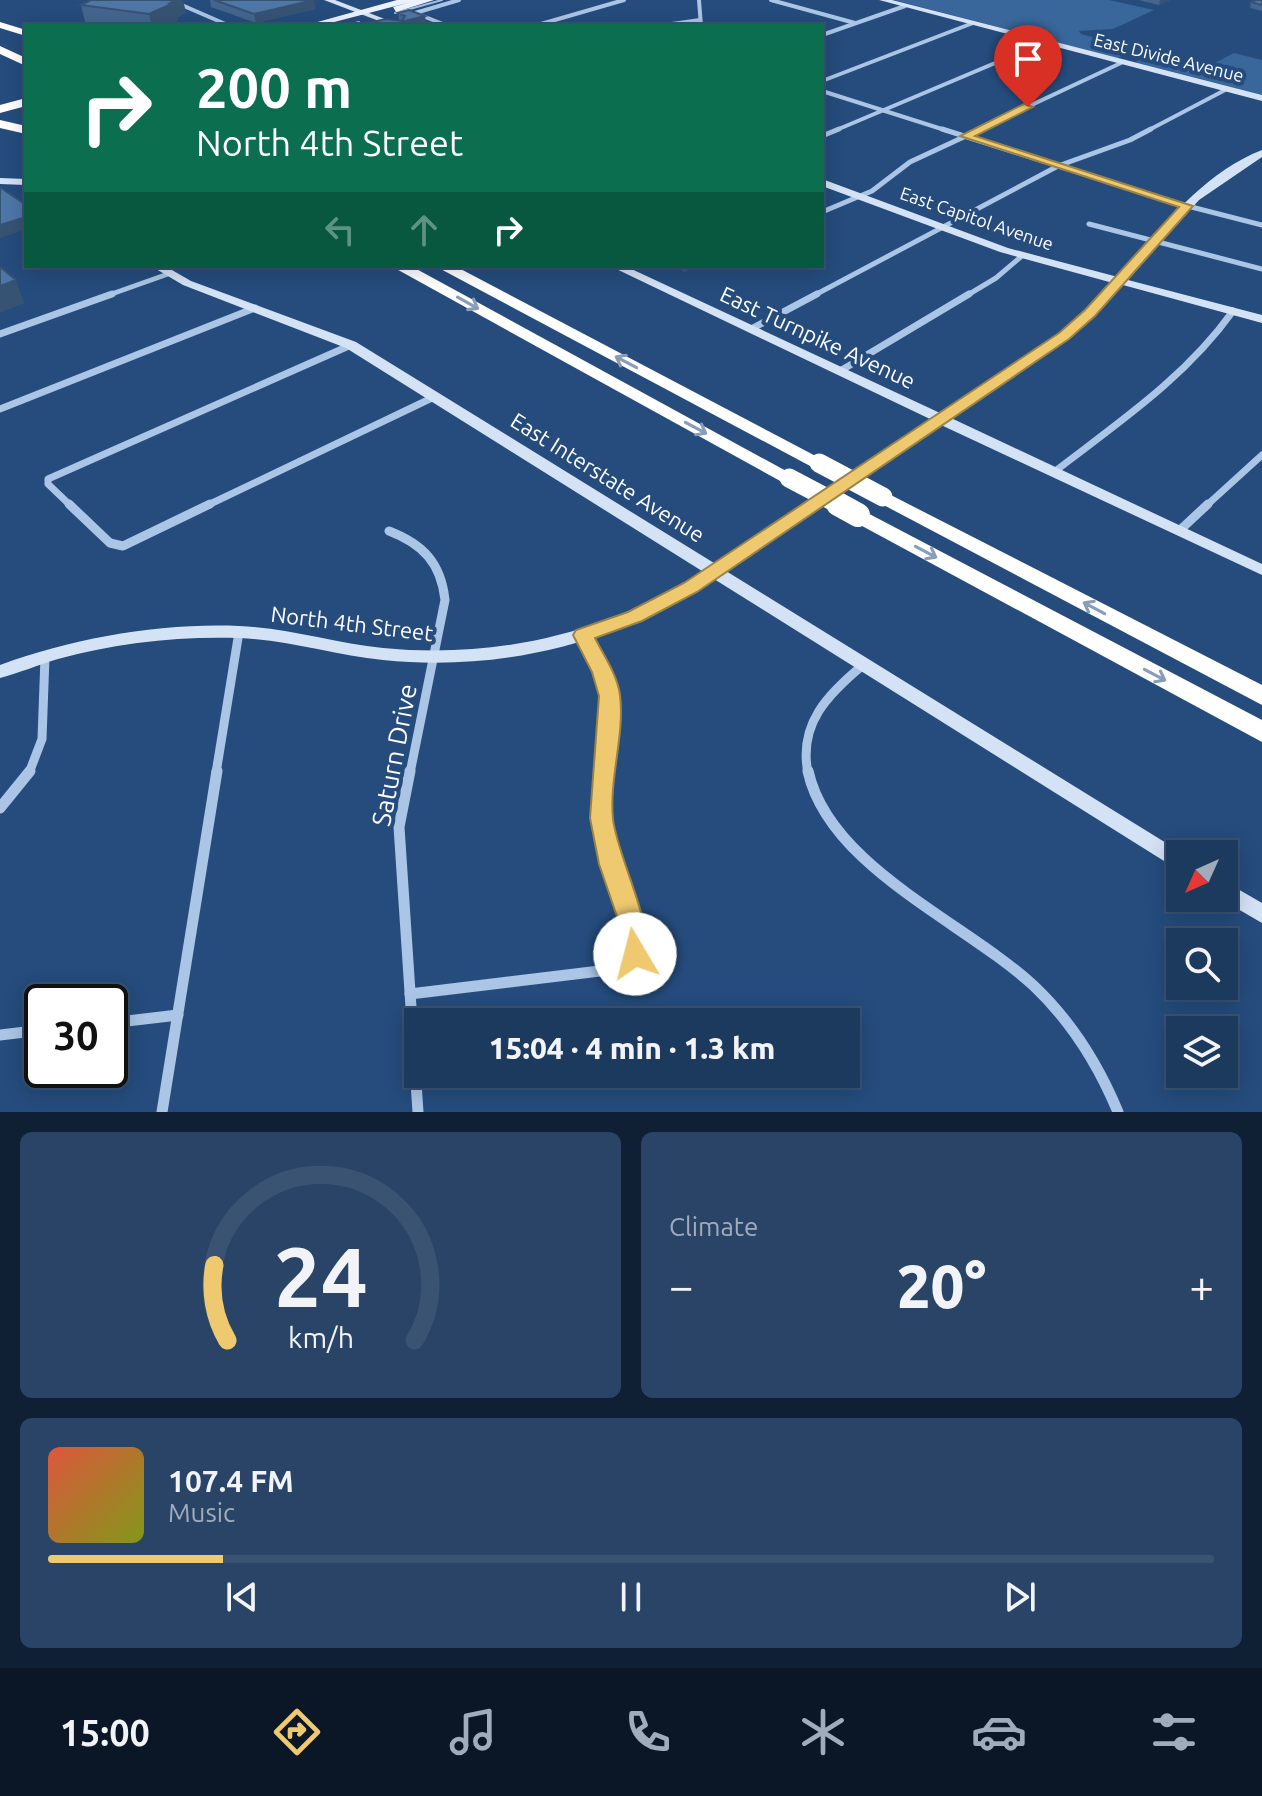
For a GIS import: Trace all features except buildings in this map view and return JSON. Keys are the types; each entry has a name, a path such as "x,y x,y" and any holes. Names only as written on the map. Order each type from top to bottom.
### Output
{"highway":[{"path":"0,25 24,32"},
{"path":"0,33 24,46"},
{"path":"0,49 24,62"},
{"path":"2,116 24,104"},
{"path":"2,116 24,129"},
{"path":"403,268 1262,732"},
{"path":"447,268 1262,696"}],"main road":[{"path":"367,16 410,0"},
{"path":"324,24 429,0"}],"street":[{"path":"170,0 225,24"},
{"path":"328,0 393,24"},
{"path":"443,24 415,13 459,0"},
{"path":"541,24 624,0"},
{"path":"699,0 701,23"},
{"path":"771,0 856,23"},
{"name":"East Divide Avenue","path":"883,0 1262,98"},
{"path":"824,34 905,6"},
{"path":"824,80 973,23"},
{"path":"824,135 1045,42"},
{"path":"824,211 860,197 907,163 1123,62"},
{"path":"751,329 1058,166 1133,139 1227,89"},
{"path":"824,92 1187,206 1262,225"},
{"name":"North 4th Street","path":"0,672 45,657 153,635 239,632 383,654 436,657 499,653 583,635 652,609 714,572 1073,328 1187,206 1210,186 1262,153"},
{"path":"0,181 24,182"},
{"name":"East Capitol Avenue","path":"824,183 1023,255 1262,319"},
{"path":"1089,224 1262,269"},
{"path":"840,371 996,278 1023,255"},
{"name":"East Turnpike Avenue","path":"620,268 1262,570"},
{"path":"0,334 162,270"},
{"name":"East Interstate Avenue","path":"162,270 351,345 1166,853"},
{"path":"0,409 255,308"},
{"path":"1054,472 1190,365 1211,343 1233,311"},
{"path":"351,345 48,479 49,486 110,543 119,547 434,397"},
{"path":"1179,531 1262,455"},
{"name":"Saturn Drive","path":"389,531 425,548 439,570 445,600 436,657 399,827 418,1112"},
{"path":"162,1112 239,632"},
{"path":"410,994 608,970 628,961 635,954 635,934 611,864 602,818 609,696 603,672 583,635"},
{"path":"0,808 27,779 39,755 45,657"},
{"path":"863,665 831,693 811,725 806,763 816,802 856,853 1015,970 1050,1002 1083,1042 1118,1112"},
{"path":"1238,899 1262,914"},
{"path":"128,1021 178,1015"},
{"path":"0,1035 24,1032"}],"shaded area":[{"path":"894,0 1109,0 1154,10 1113,29 1079,31 1139,50 1117,58"},
{"path":"1155,53 1207,67 1234,53 1262,60 1262,95 1135,62"}],"waterway":[{"path":"395,13 442,0"},
{"path":"351,24 359,22"}],"route":[{"path":"635,954 635,934 611,864 602,818 610,721 607,683 583,635 616,625 666,602 1064,336 1083,321 1187,206 965,136 1028,107"}]}
